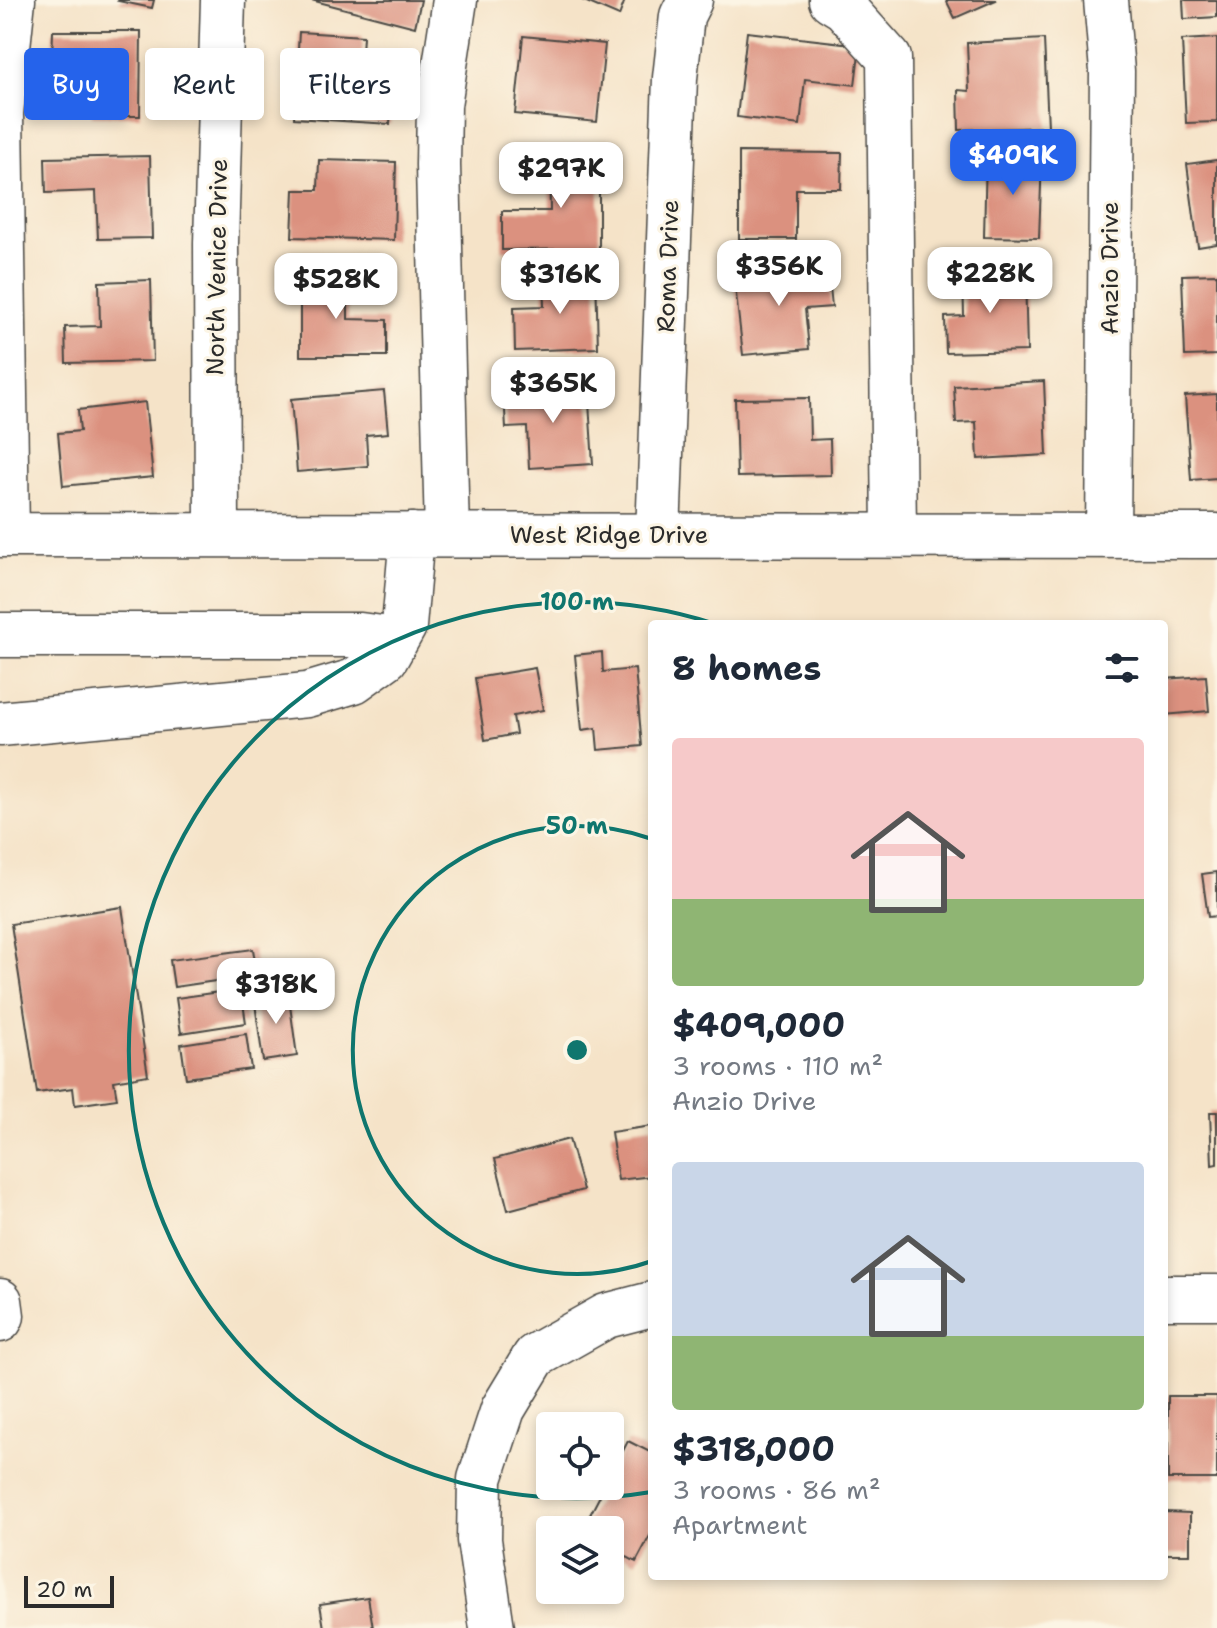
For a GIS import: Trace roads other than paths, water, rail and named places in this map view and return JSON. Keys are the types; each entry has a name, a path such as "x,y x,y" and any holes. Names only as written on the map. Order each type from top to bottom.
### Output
{"street":[{"path":"3,535 1,113 13,0"},
{"name":"North Venice Drive","path":"217,534 216,243 223,0"},
{"path":"0,724 307,695 354,681 386,658 404,626 429,535 439,105 455,0"},
{"name":"Roma Drive","path":"658,535 675,78 682,16 690,0"},
{"path":"831,0 844,8 889,58 894,535"},
{"name":"Anzio Drive","path":"1106,0 1112,71 1108,536"},
{"name":"West Ridge Drive","path":"3,535 1217,536"},
{"path":"0,635 360,635 396,640"},
{"path":"1168,1297 1217,1297"},
{"path":"0,1301 0,1320"},
{"path":"492,1628 479,1540 480,1479 503,1409 535,1356 606,1316 648,1305"}]}
